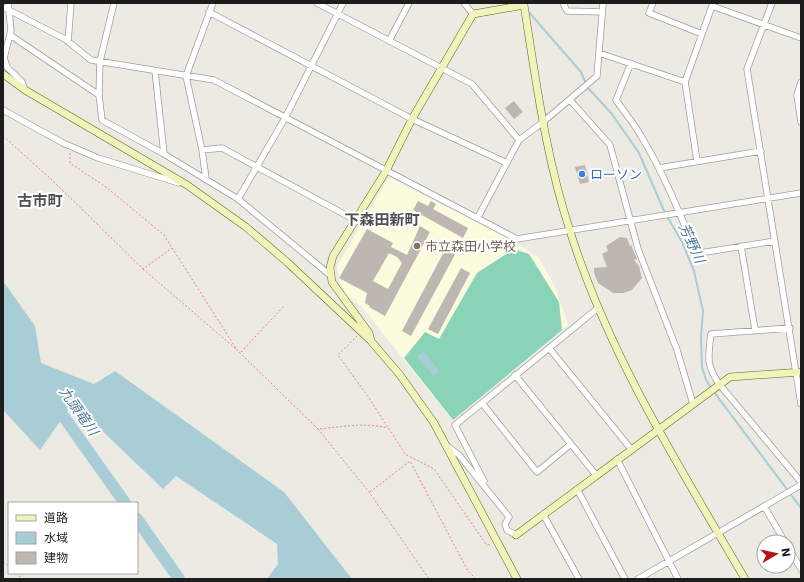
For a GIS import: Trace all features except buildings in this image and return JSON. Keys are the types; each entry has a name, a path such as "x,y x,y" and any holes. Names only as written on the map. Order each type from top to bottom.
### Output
{"street":[{"path":"8,3 6,8 11,20 10,35 4,58 5,63 22,82 25,90"},
{"path":"68,42 71,3"},
{"path":"114,3 100,61 99,96 102,120 164,154 238,199 330,275"},
{"path":"206,179 202,150 186,76 213,3"},
{"path":"317,3 472,84 519,140"},
{"path":"238,199 285,118 343,3"},
{"path":"390,41 409,3"},
{"path":"464,3 472,14"},
{"path":"563,3 567,11 602,12"},
{"path":"478,217 519,140 542,123 597,76 603,3"},
{"path":"653,3 649,13 702,34"},
{"path":"772,3 747,69 775,241 799,372 801,404"},
{"path":"372,341 369,333 339,294 332,282 330,275 333,256 386,171 412,119 472,14 524,4 542,123 569,231 598,308 632,382 658,430 745,579"},
{"path":"697,161 685,82 712,4 801,38"},
{"path":"6,8 68,42 91,60 214,80 386,171 478,217 517,239 801,193"},
{"path":"209,12 412,119 507,163"},
{"path":"10,35 99,96"},
{"path":"600,53 685,82"},
{"path":"631,63 616,100 641,135 659,168 680,213 695,251 700,253 775,241"},
{"path":"155,71 164,154"},
{"path":"3,74 25,90 187,185 246,227 287,262 362,331 372,341 419,400 446,446 517,579"},
{"path":"801,82 796,95 801,122"},
{"path":"570,100 610,145 638,249 677,350 693,404"},
{"path":"3,110 74,148 120,166 187,185"},
{"path":"202,150 222,148 355,220"},
{"path":"659,168 761,151"},
{"path":"741,246 755,330"},
{"path":"490,493 455,425 598,308"},
{"path":"790,328 711,334 708,358 711,373 718,386 801,482"},
{"path":"549,348 631,449"},
{"path":"446,446 459,454 509,517 505,524 507,530 516,535 730,377 740,375 799,372"},
{"path":"515,375 596,475"},
{"path":"482,403 537,472 571,444"},
{"path":"617,459 678,579"},
{"path":"638,579 801,485"},
{"path":"577,489 625,579"},
{"path":"764,506 780,534"},
{"path":"543,514 579,579"}],"path":[{"path":"3,136 143,269 240,353 318,429 369,492 429,579"},
{"path":"74,148 68,155 70,164 106,187 164,235 240,353"},
{"path":"143,269 172,248"},
{"path":"240,353 284,306"},
{"path":"362,331 338,355 405,454 434,469 486,544 500,548"},
{"path":"318,429 357,424 372,424 388,428"},
{"path":"369,492 410,462 468,571 476,579"}],"shaded area":[{"path":"390,178 515,242 539,258 555,287 568,325 452,420 362,307 347,296 339,280 337,266"}],"green space":[{"path":"514,249 529,254 559,302 562,330 453,420 404,358 425,332 439,339 477,273"}],"water":[{"path":"3,281 35,326 41,363 94,384 115,371 284,492 352,579 267,579 278,564 277,544 176,476 163,489 73,403 40,450 3,410"},
{"path":"423,351 439,370 433,376 417,357"}],"waterway":[{"name":"芳野川","path":"527,10 581,72 588,88 612,114 639,153 665,213 682,242 694,271 703,311 701,337 702,367 706,380 711,388"},
{"name":"芳野川","path":"714,392 801,508"},
{"name":"九頭竜川","path":"54,403 124,502"},
{"name":"九頭竜川","path":"138,520 179,579"}],"place":[{"name":"ローソン","path":"582,174"},
{"name":"市立森田小学校","path":"417,246"}],"district":[{"name":"古市町","path":"40,201"},
{"name":"下森田新町","path":"382,220"}]}
